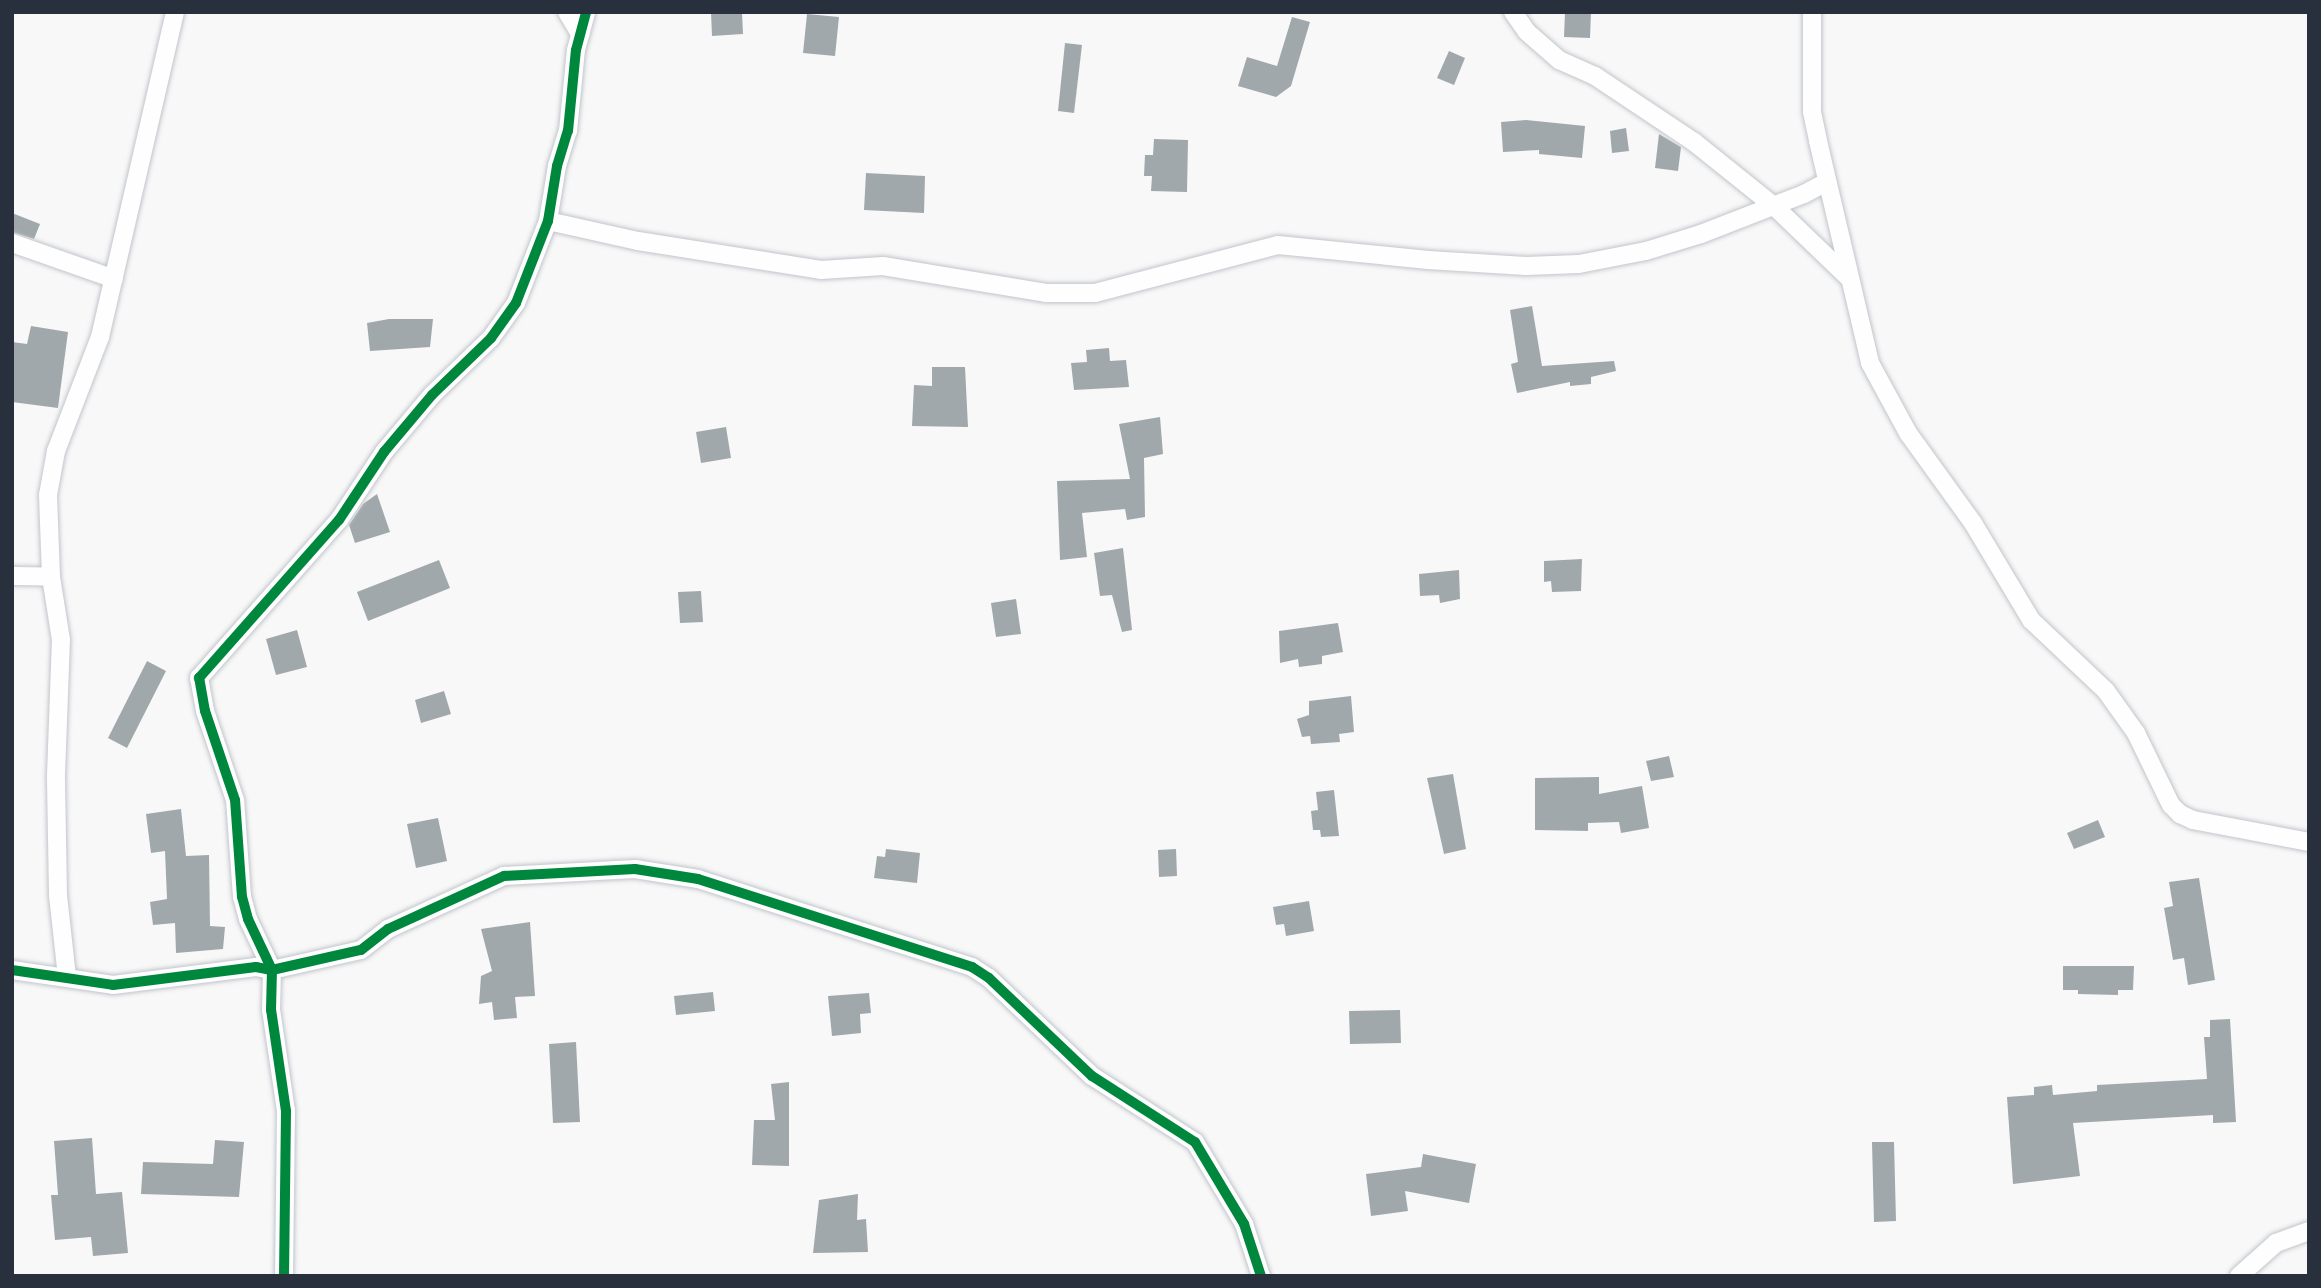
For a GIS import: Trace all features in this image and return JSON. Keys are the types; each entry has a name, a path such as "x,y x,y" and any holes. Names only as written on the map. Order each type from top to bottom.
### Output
{"street":[{"path":"67,977 58,895 61,640 51,578 48,495 56,451 100,337 175,12"},
{"path":"567,12 580,34"},
{"path":"284,1276 286,1111 271,1010 272,970 248,919 242,897 235,800 205,711 199,678 339,520 384,452 432,395 491,338 516,303 548,221 557,166 568,131 580,34 586,12"},
{"path":"1513,12 1527,32 1559,60 1595,76 1694,142 1773,206 1853,282"},
{"path":"1812,12 1812,112 1827,182 1853,282 1870,363 1908,433 1973,523 2031,620 2106,691 2136,733 2172,805 2180,814 2193,820 2309,842"},
{"path":"548,221 638,241 821,270 883,266 1046,293 1095,293 1278,245 1428,260 1526,266 1579,264 1647,251 1773,206 1827,182"},
{"path":"12,243 114,279"},
{"path":"12,576 51,578"},
{"path":"12,970 113,985 256,967 272,970 361,950 388,929 504,876 635,869 698,879 955,961 972,967 989,978 1092,1076 1195,1142 1244,1223 1261,1276"},
{"path":"2239,1276 2276,1243 2309,1231"}],"building":[{"path":"711,12 742,12 743,34 712,36"},
{"path":"1565,12 1591,12 1590,38 1564,37"},
{"path":"807,14 839,17 835,56 803,53"},
{"path":"1292,17 1310,22 1291,86 1276,97 1238,86 1247,57 1277,66"},
{"path":"1065,43 1082,45 1074,113 1058,111"},
{"path":"1449,51 1465,58 1454,85 1437,78"},
{"path":"1526,120 1585,126 1582,158 1539,154 1539,150 1503,152 1501,122"},
{"path":"1626,128 1629,151 1612,153 1610,131"},
{"path":"1659,134 1681,147 1678,171 1655,168"},
{"path":"1154,139 1188,140 1187,192 1151,191 1152,176 1144,176 1145,155 1153,155"},
{"path":"866,173 925,176 924,213 864,210"},
{"path":"12,213 40,224 34,239 12,232"},
{"path":"1532,306 1542,366 1614,361 1616,371 1591,377 1591,384 1570,386 1570,382 1517,393 1511,364 1518,362 1510,310"},
{"path":"389,319 433,319 430,347 370,351 367,323"},
{"path":"31,326 68,332 58,408 12,402 12,342 27,344"},
{"path":"1109,348 1110,361 1126,360 1129,387 1074,390 1071,363 1087,362 1086,350"},
{"path":"932,367 965,367 968,427 912,426 914,385 932,386"},
{"path":"1160,417 1163,454 1144,458 1145,517 1127,520 1125,509 1082,513 1087,557 1060,560 1057,481 1130,479 1119,424"},
{"path":"726,427 731,458 701,463 696,432"},
{"path":"377,494 390,532 355,543 349,525 363,504"},
{"path":"1123,548 1132,630 1122,632 1112,595 1100,596 1094,553"},
{"path":"1582,559 1581,591 1552,592 1551,581 1544,582 1544,561"},
{"path":"439,560 450,588 368,621 357,592"},
{"path":"1459,570 1460,599 1440,603 1439,595 1420,596 1419,574"},
{"path":"701,591 703,622 680,623 678,592"},
{"path":"1016,599 1021,634 996,637 991,603"},
{"path":"1338,623 1343,652 1322,656 1322,664 1299,667 1298,659 1280,663 1279,631"},
{"path":"297,630 307,667 276,675 266,639"},
{"path":"147,661 166,671 127,748 108,738"},
{"path":"444,691 451,714 421,723 415,700"},
{"path":"1351,696 1354,732 1339,734 1340,742 1311,744 1310,736 1302,737 1297,719 1309,715 1309,701"},
{"path":"1669,756 1674,777 1651,781 1646,761"},
{"path":"1453,774 1466,849 1444,854 1427,778"},
{"path":"1599,777 1599,794 1642,786 1649,828 1621,833 1619,822 1588,823 1588,831 1535,830 1535,778"},
{"path":"1334,790 1339,836 1321,837 1320,830 1313,830 1311,811 1318,810 1316,792"},
{"path":"181,809 186,856 209,855 210,926 225,927 223,949 176,953 175,923 153,925 150,902 167,899 165,851 151,853 146,814"},
{"path":"438,818 447,861 416,868 407,824"},
{"path":"2098,820 2105,837 2074,849 2067,833"},
{"path":"886,849 920,853 917,883 874,878 877,856 885,857"},
{"path":"1176,849 1177,876 1159,877 1158,850"},
{"path":"2199,878 2215,980 2188,985 2184,958 2173,960 2164,908 2173,906 2169,882"},
{"path":"1309,901 1314,931 1286,936 1284,924 1276,925 1273,907"},
{"path":"530,922 535,996 515,997 517,1018 494,1020 492,1002 479,1004 481,976 492,971 481,929"},
{"path":"2063,966 2134,966 2133,990 2118,990 2118,995 2078,994 2078,990 2063,990"},
{"path":"713,992 715,1011 676,1015 674,996"},
{"path":"869,993 871,1013 860,1014 861,1033 832,1036 828,996"},
{"path":"1400,1010 1401,1043 1350,1044 1349,1011"},
{"path":"2230,1019 2236,1122 2213,1123 2213,1115 2073,1123 2080,1176 2013,1184 2007,1097 2034,1095 2034,1087 2052,1085 2053,1095 2097,1091 2097,1085 2207,1079 2204,1037 2210,1037 2210,1020"},
{"path":"576,1042 580,1122 553,1123 549,1044"},
{"path":"789,1082 789,1166 752,1165 754,1120 775,1120 771,1084"},
{"path":"92,1138 96,1194 122,1192 128,1253 93,1256 91,1237 55,1240 51,1195 58,1195 54,1141"},
{"path":"215,1140 244,1142 239,1197 141,1194 143,1162 213,1164"},
{"path":"1872,1142 1894,1142 1896,1221 1874,1222"},
{"path":"1423,1154 1476,1164 1469,1203 1405,1191 1408,1211 1371,1216 1366,1174 1421,1167"},
{"path":"858,1194 857,1220 866,1219 868,1252 813,1253 819,1200"}],"cycle path":[{"path":"284,1276 286,1111 271,1010 272,970 248,919 242,897 235,800 205,711 199,678 339,520 384,452 432,395 491,338 516,303 548,221 557,166 568,131 576,50 586,12"},
{"path":"12,970 113,985 256,967 272,970 361,950 388,929 504,876 635,869 698,879 972,967 989,978 1092,1076 1195,1142 1244,1224 1261,1276"}]}
